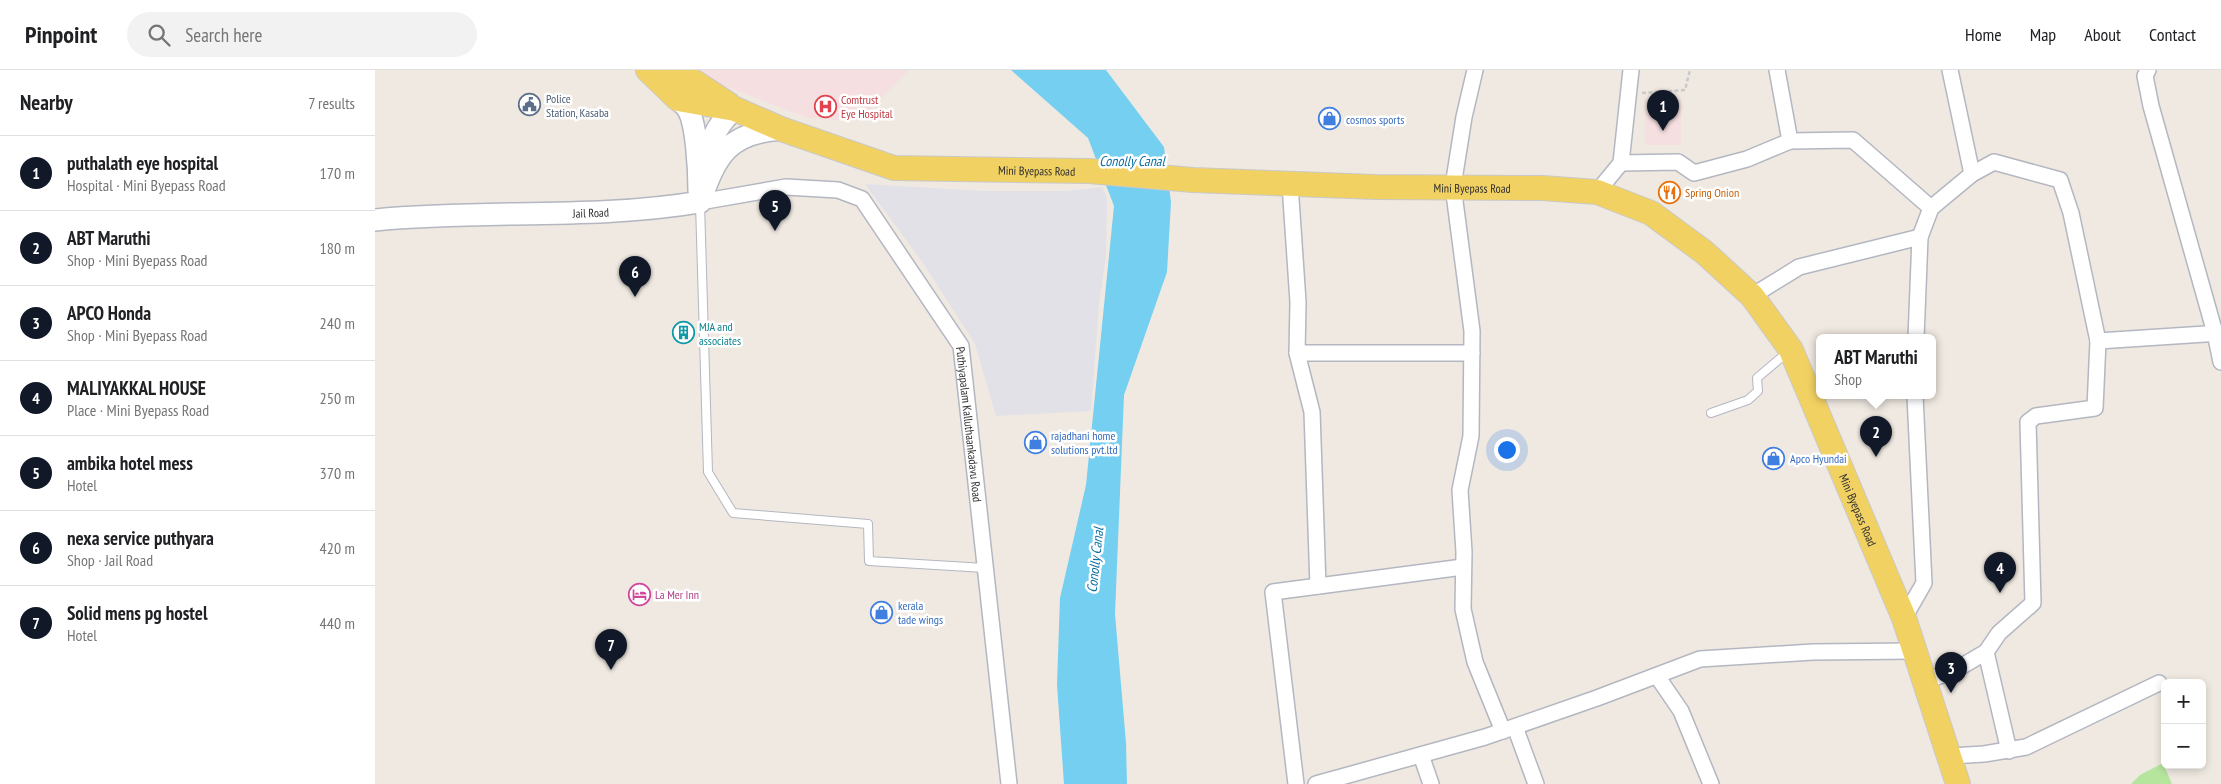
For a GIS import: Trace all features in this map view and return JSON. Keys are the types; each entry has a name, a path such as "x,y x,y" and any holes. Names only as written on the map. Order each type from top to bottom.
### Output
{"main road":[{"path":"648,70 678,99"},
{"path":"676,70 735,109"},
{"name":"Mini Byepass Road","path":"678,99 735,109 781,129 894,168 1089,171 1193,180 1375,187 1542,188 1597,192 1651,213 1704,252 1752,296 1791,350 1904,618 1959,784"}],"street":[{"path":"1475,70 1464,117 1453,186 1472,331 1471,436 1460,490 1463,609 1475,662 1536,784"},
{"path":"1597,192 1621,163 1631,70"},
{"path":"1777,70 1790,140"},
{"path":"1950,70 1972,174"},
{"path":"2148,70 2145,76 2151,106 2218,333 2221,362"},
{"path":"678,99 688,109 691,121 698,158 700,202"},
{"path":"700,202 706,162 714,132 722,119 735,109"},
{"path":"700,202 710,172 730,145 745,136 781,129"},
{"path":"1621,163 1678,162 1694,173 1747,159 1790,140 1853,140 1931,208"},
{"path":"1916,334 1920,237 1931,208 1972,174 1994,162 2060,180 2071,213 2098,341 2095,408 2036,416 2028,422 2033,603 1999,633 1985,652 1952,672 1924,681"},
{"path":"1290,184 1298,302 1297,353 1313,412 1318,586"},
{"name":"Puthiyapalam Kalluthaankadavu Road","path":"700,202 786,187 838,190 863,198 961,346 1009,784"},
{"name":"Jail Road","path":"375,220 564,214 675,206 700,202"},
{"path":"1752,296 1799,267 1920,237"},
{"path":"2098,341 2218,333"},
{"path":"1297,353 1472,353"},
{"path":"1904,618 1923,584 1915,399"},
{"path":"1296,784 1273,592 1463,567"},
{"path":"1316,784 1509,729 1700,659 1813,652 1915,651"},
{"path":"1985,652 2009,751"},
{"path":"1657,676 1681,711 1711,784"},
{"path":"1951,756 2009,751 2026,747 2159,683"},
{"path":"1421,755 1431,784"}],"lane":[{"path":"700,202 708,472 733,513 868,524 869,561 985,568"},
{"path":"1711,413 1748,400 1758,392 1757,378 1791,350"}],"shaded area":[{"name":"Comtrust Eye Hospital","path":"695,70 909,70 859,121 808,118 699,76"},
{"path":"1645,99 1681,99 1681,145 1645,145"},
{"path":"865,184 983,191 1064,191 1102,187 1107,197 1106,257 1099,303 1091,411 996,416 975,344 923,263"}],"green space":[{"path":"2161,764 2161,769 2166,769 2172,784 2131,784 2140,775"}],"water":[{"name":"Conolly Canal","path":"1011,70 1106,70 1164,147 1171,202 1167,272 1124,395 1115,614 1126,743 1127,784 1064,784 1057,685 1060,598 1086,485 1114,206 1088,138"}],"place":[{"name":"Police Station, Kasaba","path":"530,105"},
{"name":"Comtrust Eye Hospital","path":"825,106"},
{"name":"cosmos sports","path":"1330,119"},
{"name":"puthalath eye hospital","path":"1663,131"},
{"name":"Spring Onion","path":"1669,192"},
{"name":"ambika hotel mess","path":"775,231"},
{"name":"nexa service puthyara","path":"635,297"},
{"name":"MJA and associates","path":"683,333"},
{"name":"rajadhani home solutions pvt.ltd","path":"1035,442"},
{"name":"ABT Maruthi","path":"1876,457"},
{"name":"Apco Hyundai","path":"1774,458"},
{"name":"MALIYAKKAL HOUSE","path":"2000,593"},
{"name":"La Mer Inn","path":"639,594"},
{"name":"kerala tade wings","path":"882,612"},
{"name":"Solid mens pg hostel","path":"611,670"},
{"name":"APCO Honda","path":"1951,693"}]}
